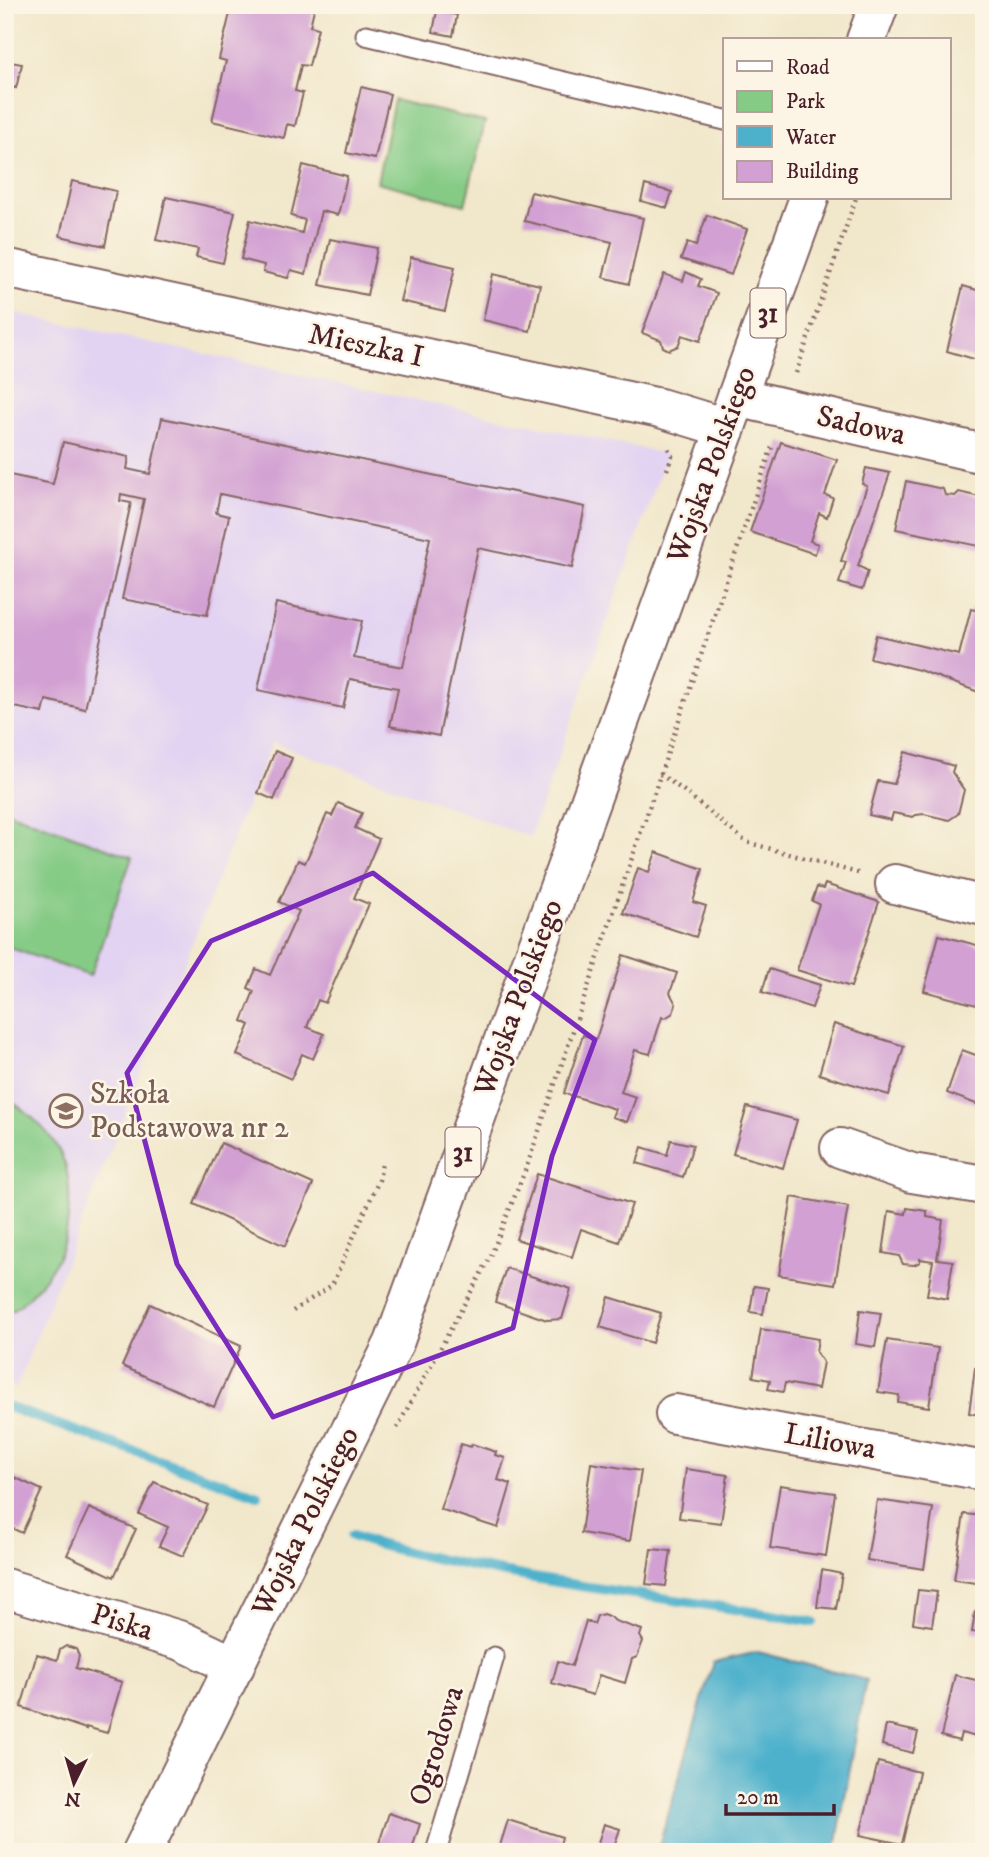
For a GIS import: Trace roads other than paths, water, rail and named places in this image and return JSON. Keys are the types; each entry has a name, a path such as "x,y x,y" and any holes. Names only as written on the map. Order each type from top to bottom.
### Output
{"street":[{"path":"867,38 879,5"},
{"name":"Wojska Polskiego","path":"142,1852 394,1343 808,200"},
{"name":"Mieszka I","path":"5,268 660,408 732,413"},
{"name":"Sadowa","path":"732,413 984,454"},
{"path":"895,884 984,906"},
{"path":"840,1148 912,1173 984,1185"},
{"name":"Liliowa","path":"675,1414 984,1471"},
{"name":"Piska","path":"5,1588 182,1641 235,1666"}],"lane":[{"path":"366,35 723,120"},
{"name":"Ogrodowa","path":"436,1852 494,1657"}],"water":[{"path":"758,1652 866,1680 835,1852 662,1852 659,1846 713,1662"}],"waterway":[{"path":"5,1406 258,1495"},
{"path":"352,1536 411,1553 513,1574 813,1622"}],"place":[{"name":"Szkoła Podstawowa nr 2","path":"66,1111"}]}
